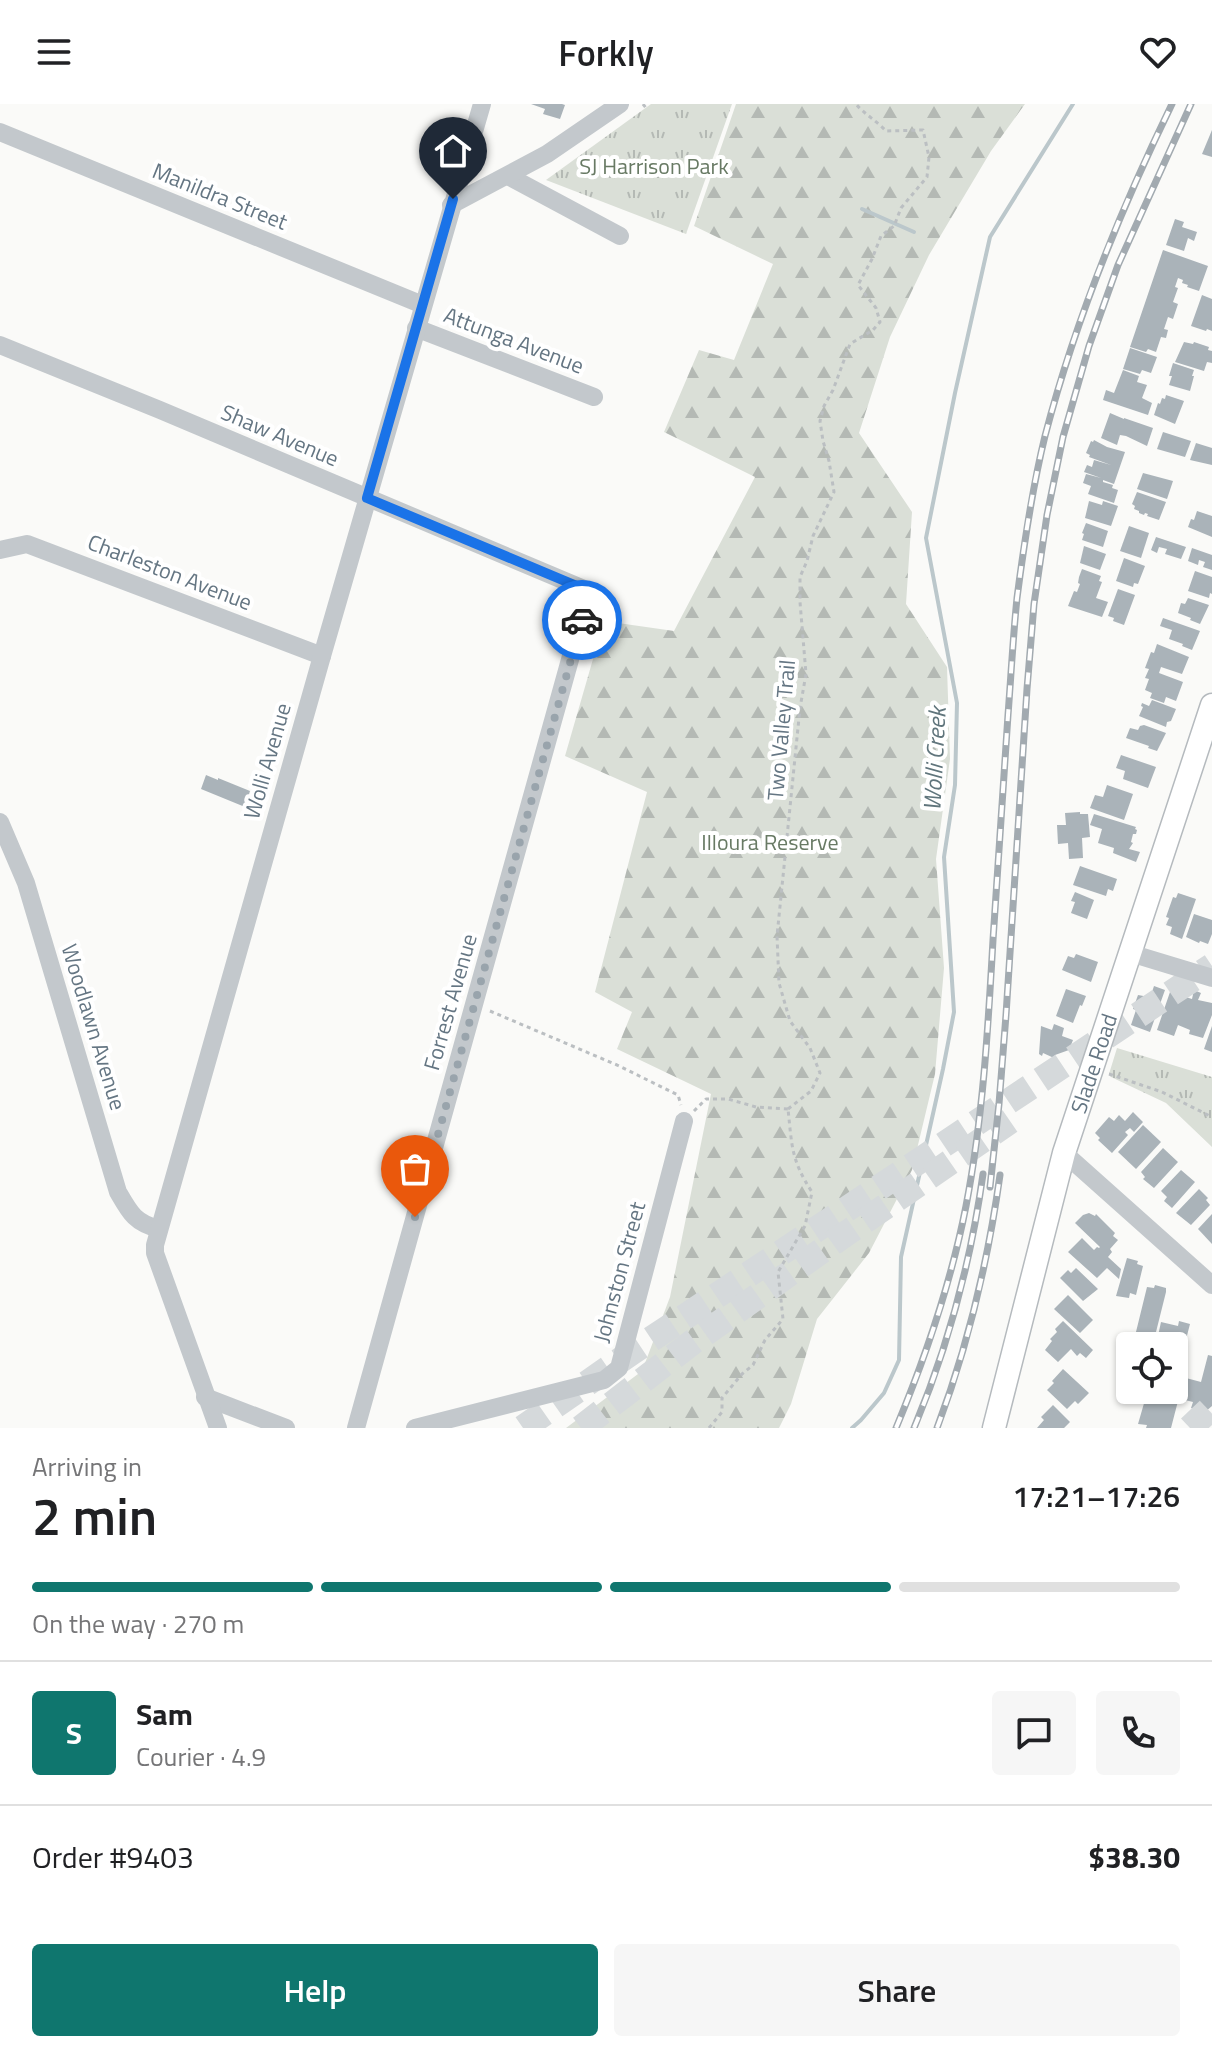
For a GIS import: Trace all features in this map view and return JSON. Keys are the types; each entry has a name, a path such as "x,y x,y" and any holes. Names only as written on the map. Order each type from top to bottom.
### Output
{"main road":[{"name":"Slade Road","path":"994,1428 1064,1153 1212,705"}],"street":[{"name":"Wolli Avenue","path":"218,1428 155,1253 159,1229 482,104"},
{"path":"451,205 547,154 620,104"},
{"name":"Manildra Street","path":"0,132 423,305"},
{"path":"508,176 620,236"},
{"name":"Attunga Avenue","path":"416,328 594,397"},
{"name":"Shaw Avenue","path":"0,345 584,589"},
{"name":"Charleston Avenue","path":"0,550 27,544 322,656"},
{"name":"Forrest Avenue","path":"356,1428 585,607 588,595 584,589"},
{"name":"Woodlawn Avenue","path":"0,822 26,883 118,1192 138,1221 159,1229"},
{"path":"1130,953 1212,978"},
{"name":"Johnston Street","path":"415,1428 604,1380 619,1368 684,1121"},
{"path":"1064,1153 1212,1285"},
{"path":"205,1397 286,1428"}],"path":[{"name":"Two Valley Trail","path":"788,1111 811,1091 820,1073 810,1048 790,1021 779,983 777,936 806,674 800,577 813,536 834,492 820,421 850,344 880,322 876,308 858,285 881,236 894,226 901,208 927,177 929,157 923,130 886,131 856,104"},
{"path":"486,1010 617,1065 678,1095 684,1121"},
{"path":"1109,1074 1162,1092 1212,1117"},
{"path":"684,1121 706,1099 728,1099 788,1111 792,1152 812,1192 805,1226 778,1272 783,1319 765,1340 753,1365 722,1398 722,1412 709,1428"}],"green space":[{"name":"SJ Harrison Park","path":"651,104 732,104 686,234 546,180"},
{"name":"Illoura Reserve","path":"736,104 1025,104 991,151 929,255 890,337 859,433 912,512 906,604 947,667 950,759 936,859 944,968 935,1074 912,1170 869,1253 817,1319 791,1404 779,1428 566,1428 642,1371 670,1297 711,1094 617,1049 632,1012 595,992 647,792 565,756 604,621 674,631 755,477 664,432 699,350 734,360 773,264 694,226"},
{"path":"1117,1048 1212,1077 1212,1147 1166,1103 1111,1077 1109,1074"}],"building":[{"path":"531,104 565,105 560,119 543,114 545,109"},
{"path":"1212,130 1212,157 1202,154"},
{"path":"1175,219 1184,222 1182,227 1197,232 1194,241 1188,238 1184,251 1166,245"},
{"path":"1163,250 1208,266 1199,291 1187,287 1178,278 1173,302 1178,304 1173,319 1168,317 1164,329 1168,330 1166,338 1161,337 1156,352 1148,349 1146,352 1130,347"},
{"path":"1202,295 1212,299 1212,331 1191,326"},
{"path":"1184,342 1194,342 1212,351 1212,363 1207,362 1204,371 1175,362"},
{"path":"1130,348 1157,357 1151,373 1142,370 1140,374 1123,369"},
{"path":"1173,363 1194,370 1190,391 1169,385"},
{"path":"1123,370 1139,376 1137,382 1147,385 1142,398 1152,403 1148,415 1103,400 1106,390 1114,393"},
{"path":"1166,395 1184,401 1175,424 1154,415 1158,403"},
{"path":"1110,413 1153,428 1147,446 1126,436 1120,435 1117,445 1101,438"},
{"path":"1163,432 1191,441 1185,457 1157,449"},
{"path":"1094,440 1125,452 1114,484 1103,480 1118,490 1114,503 1088,494 1091,486 1083,483 1086,474 1101,478 1084,472 1087,465 1092,467 1094,460 1111,465 1086,453"},
{"path":"1196,443 1212,448 1212,465 1190,460"},
{"path":"1143,473 1173,481 1167,499 1137,489"},
{"path":"1137,492 1166,502 1159,520 1134,509 1132,504"},
{"path":"1089,501 1118,506 1111,526 1085,518"},
{"path":"1197,511 1212,516 1212,537 1188,527"},
{"path":"1086,523 1108,531 1103,547 1082,540"},
{"path":"1129,526 1149,533 1141,558 1120,551"},
{"path":"1156,537 1186,547 1181,559 1165,554 1167,549 1159,547 1157,553 1151,550"},
{"path":"1084,546 1106,554 1100,570 1080,563"},
{"path":"1192,548 1212,555 1212,570 1203,567 1205,562 1199,560 1198,565 1188,561"},
{"path":"1124,558 1145,566 1138,584 1134,583 1133,587 1116,581"},
{"path":"1082,569 1101,576 1096,598 1108,602 1102,617 1068,606 1074,591 1077,592"},
{"path":"1195,571 1212,577 1212,594 1209,598 1188,591"},
{"path":"1118,589 1135,595 1124,625 1108,616"},
{"path":"1188,598 1209,605 1200,624 1178,613 1181,603 1185,604"},
{"path":"1163,618 1200,631 1192,650 1169,639 1172,630 1160,626"},
{"path":"1157,644 1189,657 1182,674 1161,667 1159,673 1183,682 1176,701 1166,697 1164,703 1150,698 1152,693 1145,690 1149,669 1145,668"},
{"path":"1152,700 1176,709 1166,727 1139,716 1142,703 1149,706"},
{"path":"1144,725 1166,733 1157,751 1126,738 1130,728 1138,730"},
{"path":"1121,755 1156,767 1148,788 1123,779 1125,771 1116,768"},
{"path":"206,775 250,791 245,807 201,789"},
{"path":"1107,785 1133,794 1124,820 1090,808 1095,795 1103,797"},
{"path":"1065,813 1088,814 1090,837 1082,838 1083,858 1069,859 1068,843 1058,844 1057,825 1066,825"},
{"path":"1094,814 1136,827 1129,849 1140,852 1136,862 1113,853 1114,848 1098,843 1102,829 1090,825"},
{"path":"1080,866 1117,879 1113,891 1108,889 1106,896 1073,885"},
{"path":"1075,892 1094,900 1087,919 1071,913"},
{"path":"1178,893 1196,899 1182,939 1170,934 1172,927 1166,925 1173,897 1176,898"},
{"path":"1194,914 1212,920 1208,944 1186,937"},
{"path":"1076,954 1098,962 1091,982 1062,970 1068,956 1074,958"},
{"path":"1154,986 1165,990 1150,1032 1131,1025 1138,995 1149,997"},
{"path":"1066,989 1086,996 1073,1023 1056,1016"},
{"path":"1194,990 1201,993 1198,1000 1212,1003 1212,1015 1203,1038 1189,1034 1190,1030 1178,1025 1174,1036 1157,1030 1170,992 1192,999"},
{"path":"1054,1024 1064,1028 1062,1036 1073,1040 1069,1050 1054,1058 1043,1053 1042,1056 1039,1054 1041,1026 1052,1030"},
{"path":"1212,1026 1212,1052 1204,1049"},
{"path":"1133,1112 1143,1122 1134,1132 1130,1128 1125,1132 1128,1135 1112,1153 1095,1133 1109,1117 1114,1121 1119,1115 1125,1121"},
{"path":"1143,1125 1161,1142 1136,1169 1118,1152"},
{"path":"1163,1148 1178,1162 1154,1188 1143,1179 1145,1177 1141,1172"},
{"path":"1181,1170 1195,1182 1172,1208 1164,1201 1167,1197 1161,1191"},
{"path":"1199,1189 1210,1205 1191,1225 1176,1213"},
{"path":"1089,1213 1096,1214 1115,1233 1113,1236 1118,1240 1108,1257 1121,1269 1119,1279 1107,1268 1097,1278 1068,1252 1082,1238 1094,1250 1100,1247 1075,1223"},
{"path":"1212,1214 1212,1244 1198,1229"},
{"path":"1127,1258 1143,1266 1136,1295 1130,1293 1129,1298 1116,1296"},
{"path":"1076,1268 1098,1289 1083,1301 1060,1278 1068,1270 1071,1273"},
{"path":"1155,1285 1166,1288 1156,1332 1136,1332 1147,1287 1154,1288"},
{"path":"1068,1295 1093,1320 1080,1333 1054,1309"},
{"path":"1063,1321 1093,1350 1086,1358 1080,1353 1077,1356 1071,1349 1058,1362 1045,1350 1057,1332 1055,1329"},
{"path":"1179,1321 1190,1324 1188,1332 1159,1332 1161,1322 1178,1326"},
{"path":"1208,1355 1212,1356 1212,1406 1205,1412 1191,1408 1193,1402 1188,1401 1188,1379 1201,1382"},
{"path":"1063,1369 1089,1393 1078,1404 1075,1401 1067,1409 1047,1390"},
{"path":"1144,1404 1177,1404 1171,1428 1146,1428 1147,1425 1138,1424"},
{"path":"1053,1405 1070,1422 1064,1428 1037,1428 1044,1420 1041,1417"}],"waterway":[{"name":"Wolli Creek","path":"852,1428 884,1393 899,1360 901,1257 954,1012 944,857 955,785 957,703 926,538 990,237 1073,104"},
{"path":"862,209 914,232"}],"tunnel":[{"path":"523,1428 632,1352 1212,966"},
{"path":"581,1428 694,1341 1010,1121"},
{"path":"1190,1428 1212,1407"}],"railway":[{"path":"896,1428 945,1291 972,1173 987,1040 1016,613 1036,476 1057,393 1085,309 1134,185 1172,104"},
{"path":"990,1187 1006,1015 1034,604 1047,515 1063,437 1089,346 1118,265 1191,104"},
{"path":"914,1428 957,1303 983,1174"},
{"path":"937,1428 976,1303 1000,1175"}],"way so far":[{"path":"415,1217 582,620"}],"route":[{"path":"453,199 367,498 584,589 588,595 582,620"}]}
